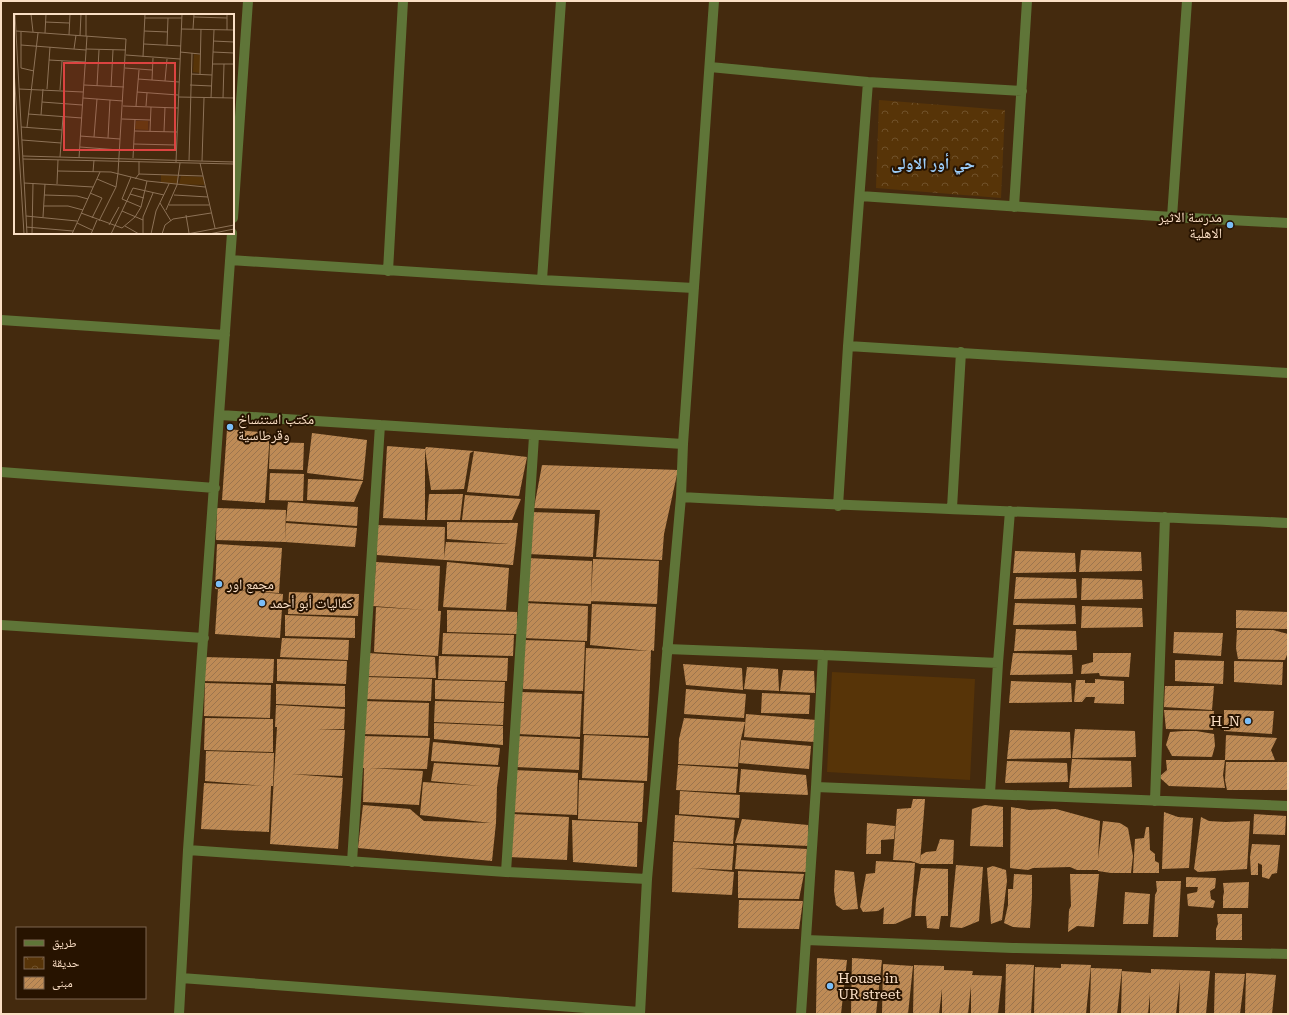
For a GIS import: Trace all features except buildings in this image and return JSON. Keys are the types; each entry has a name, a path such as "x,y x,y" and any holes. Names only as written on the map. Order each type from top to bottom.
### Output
{"street":[{"path":"234,204 248,1"},
{"path":"388,271 403,1"},
{"path":"542,280 561,1"},
{"path":"181,978 640,1013 647,879 681,497 683,444 714,1"},
{"path":"1014,207 1027,1"},
{"path":"1172,217 1187,1"},
{"path":"710,67 868,82 1022,91"},
{"path":"838,506 848,346 868,82"},
{"path":"860,196 1172,217 1288,223"},
{"path":"179,1014 188,850 232,234"},
{"path":"230,260 388,271 694,288"},
{"path":"1,320 225,336"},
{"path":"848,346 1288,373"},
{"path":"952,508 961,352"},
{"path":"220,415 534,436 683,444"},
{"path":"352,862 380,426"},
{"path":"506,872 534,436"},
{"path":"1,472 215,488"},
{"path":"681,497 838,506 952,508 1288,523"},
{"path":"990,794 998,663 1010,511"},
{"path":"1155,801 1165,517"},
{"path":"1,625 204,638"},
{"path":"667,649 998,663"},
{"path":"801,1014 823,655"},
{"path":"816,787 1288,806"},
{"path":"188,850 506,872 647,879"},
{"path":"806,940 1013,948 1288,954"}],"green space":[{"path":"879,100 1005,110 1001,198 876,188"},
{"path":"832,672 975,679 970,780 827,772"}],"place":[{"name":"مدرسة الاثير الاهلية","path":"1230,225"},
{"name":"مكتب استنساخ وقرطاسية","path":"230,427"},
{"name":"مجمع اور","path":"219,584"},
{"name":"كماليات أبو أحمد","path":"262,603"},
{"name":"H_N","path":"1248,721"},
{"name":"House in UR street","path":"830,986"}],"district":[{"name":"حي أور الاولى","path":"933,163"}]}
